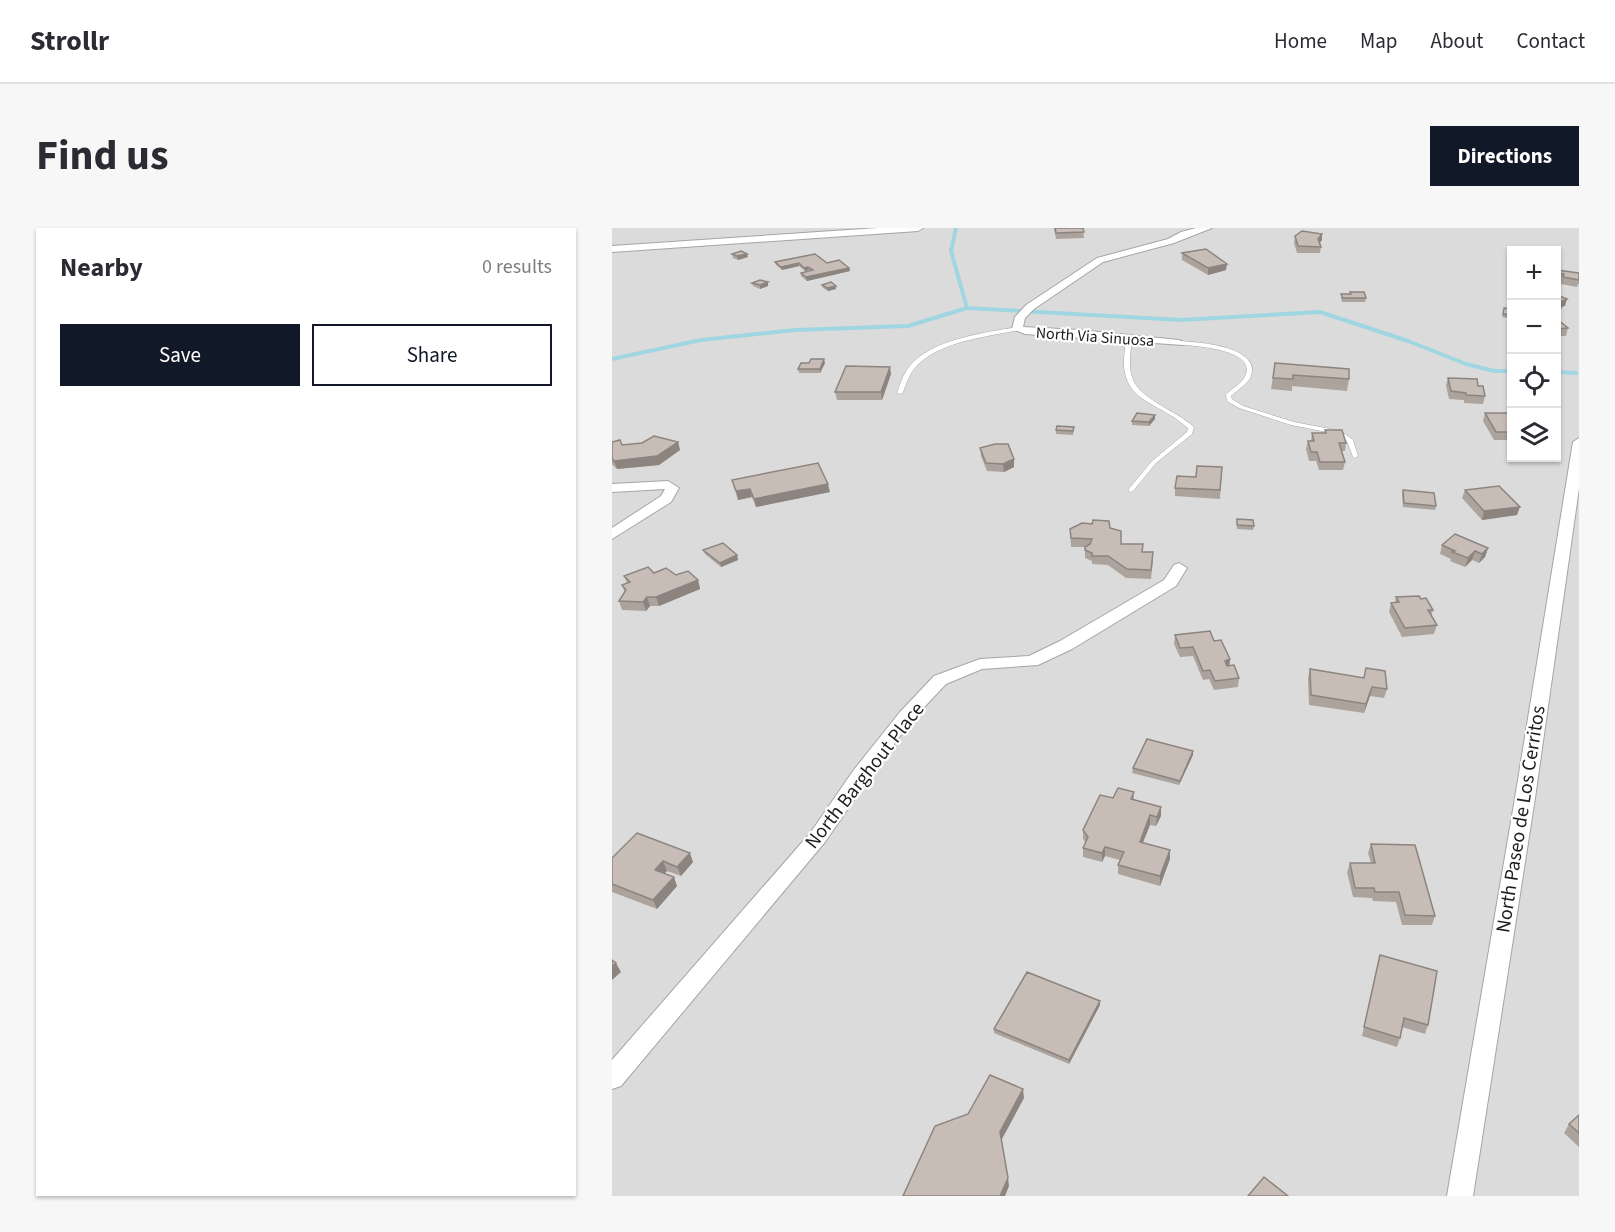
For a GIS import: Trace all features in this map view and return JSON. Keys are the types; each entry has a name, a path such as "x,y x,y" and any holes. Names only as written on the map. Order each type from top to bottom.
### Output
{"street":[{"path":"612,249 918,228"},
{"name":"North Via Sinuosa","path":"1179,343 1079,333 1025,331 1017,328 1020,317 1030,307 1100,260 1171,241 1184,234 1206,228"},
{"name":"North Paseo de Los Cerritos","path":"1460,1196 1525,798 1579,442"},
{"path":"612,488 668,485 672,488 672,492 666,499 612,535"},
{"name":"North Barghout Place","path":"612,1078 818,837 860,776 906,716 940,680 980,664 1032,662 1066,645 1170,583 1179,568"}],"lane":[{"path":"900,393 909,372 923,358 960,342 1017,328"},
{"path":"1130,338 1126,358 1130,384 1147,401 1191,427 1190,433 1154,462 1131,490"},
{"path":"1179,343 1222,348 1240,357 1246,361 1249,373 1244,382 1228,396 1229,400 1241,407 1293,424 1339,432 1350,440 1355,456"}],"shaded area":[{"path":"612,228 1579,228 1579,1196 612,1196"}],"building":[{"path":"1055,228 1083,228 1084,232 1056,233"},
{"path":"1302,231 1322,234 1318,239 1321,247 1298,246 1295,236"},
{"path":"1206,249 1227,264 1208,268 1182,253"},
{"path":"741,251 747,254 737,256 732,254"},
{"path":"815,254 827,263 839,260 849,268 806,277 801,273 813,270 808,267 804,268 799,263 781,267 775,262"},
{"path":"1561,271 1579,273 1579,280 1563,277 1564,274 1561,274"},
{"path":"760,280 768,282 760,285 752,283"},
{"path":"831,282 836,286 827,288 822,285"},
{"path":"1350,292 1364,292 1366,298 1343,298 1341,294 1351,294"},
{"path":"811,359 824,359 820,369 798,369 801,363 809,363"},
{"path":"1275,363 1349,369 1349,379 1293,375 1293,379 1273,378"},
{"path":"846,366 890,367 881,392 835,392"},
{"path":"1448,378 1477,379 1478,386 1483,386 1485,396 1451,391"},
{"path":"1137,413 1155,415 1149,422 1132,421"},
{"path":"1485,413 1507,413 1507,432 1496,432"},
{"path":"1057,426 1074,427 1073,431 1056,430"},
{"path":"1325,430 1342,430 1346,443 1339,443 1345,462 1320,462 1317,452 1311,452 1308,441 1314,441 1312,433 1326,433"},
{"path":"654,436 678,442 657,456 614,461 612,458 612,442 620,440 622,445 642,443"},
{"path":"995,444 1008,444 1014,459 1003,464 986,463 980,448"},
{"path":"818,463 828,484 754,499 750,489 736,491 732,480"},
{"path":"1197,466 1222,467 1220,490 1175,488 1177,476 1196,477"},
{"path":"1499,486 1520,507 1484,511 1465,490"},
{"path":"1403,490 1434,493 1436,506 1404,503"},
{"path":"1237,519 1253,520 1254,526 1237,525"},
{"path":"1093,520 1109,521 1110,528 1121,531 1121,544 1143,544 1142,552 1153,552 1151,570 1127,569 1108,556 1092,556 1092,553 1085,550 1085,547 1092,539 1071,538 1070,529 1082,523 1092,524"},
{"path":"1455,534 1488,548 1482,554 1475,551 1468,558 1452,552 1455,551 1442,545"},
{"path":"723,543 737,555 720,563 703,550"},
{"path":"648,567 654,573 666,568 676,575 688,571 698,580 656,597 647,597 643,602 619,601 626,590 622,585 630,582 624,576"},
{"path":"1419,596 1421,599 1426,598 1433,610 1428,610 1437,625 1405,628 1391,603 1399,602 1396,597"},
{"path":"1210,631 1214,641 1221,640 1230,659 1225,661 1227,666 1234,665 1239,678 1215,681 1210,670 1203,671 1193,647 1180,648 1175,635"},
{"path":"1366,668 1385,671 1387,689 1372,687 1366,704 1311,695 1310,669 1364,678"},
{"path":"1147,739 1193,751 1180,781 1133,768"},
{"path":"1118,788 1134,792 1131,799 1161,807 1157,817 1150,815 1140,842 1170,850 1160,876 1118,865 1124,852 1105,847 1102,853 1083,848 1088,837 1083,830 1100,795 1113,798"},
{"path":"637,833 690,853 677,867 663,861 655,870 674,877 653,900 612,884 612,858"},
{"path":"1371,844 1415,845 1435,916 1405,915 1399,892 1375,892 1374,888 1355,888 1350,863 1375,863"},
{"path":"1380,955 1437,971 1428,1025 1404,1018 1400,1038 1364,1027"},
{"path":"1027,972 1100,1001 1069,1060 994,1029"},
{"path":"990,1075 1023,1089 1000,1132 1008,1178 1000,1196 903,1196 935,1126 968,1114"},
{"path":"1579,1115 1579,1133 1569,1124"},
{"path":"1264,1177 1288,1196 1248,1196"}],"waterway":[{"path":"956,228 951,251 967,308"},
{"path":"612,359 701,340 795,330 908,326 967,308"},
{"path":"967,308 1181,320 1320,312 1408,341 1466,364 1494,371 1507,371"},
{"path":"1561,372 1576,373"}]}
